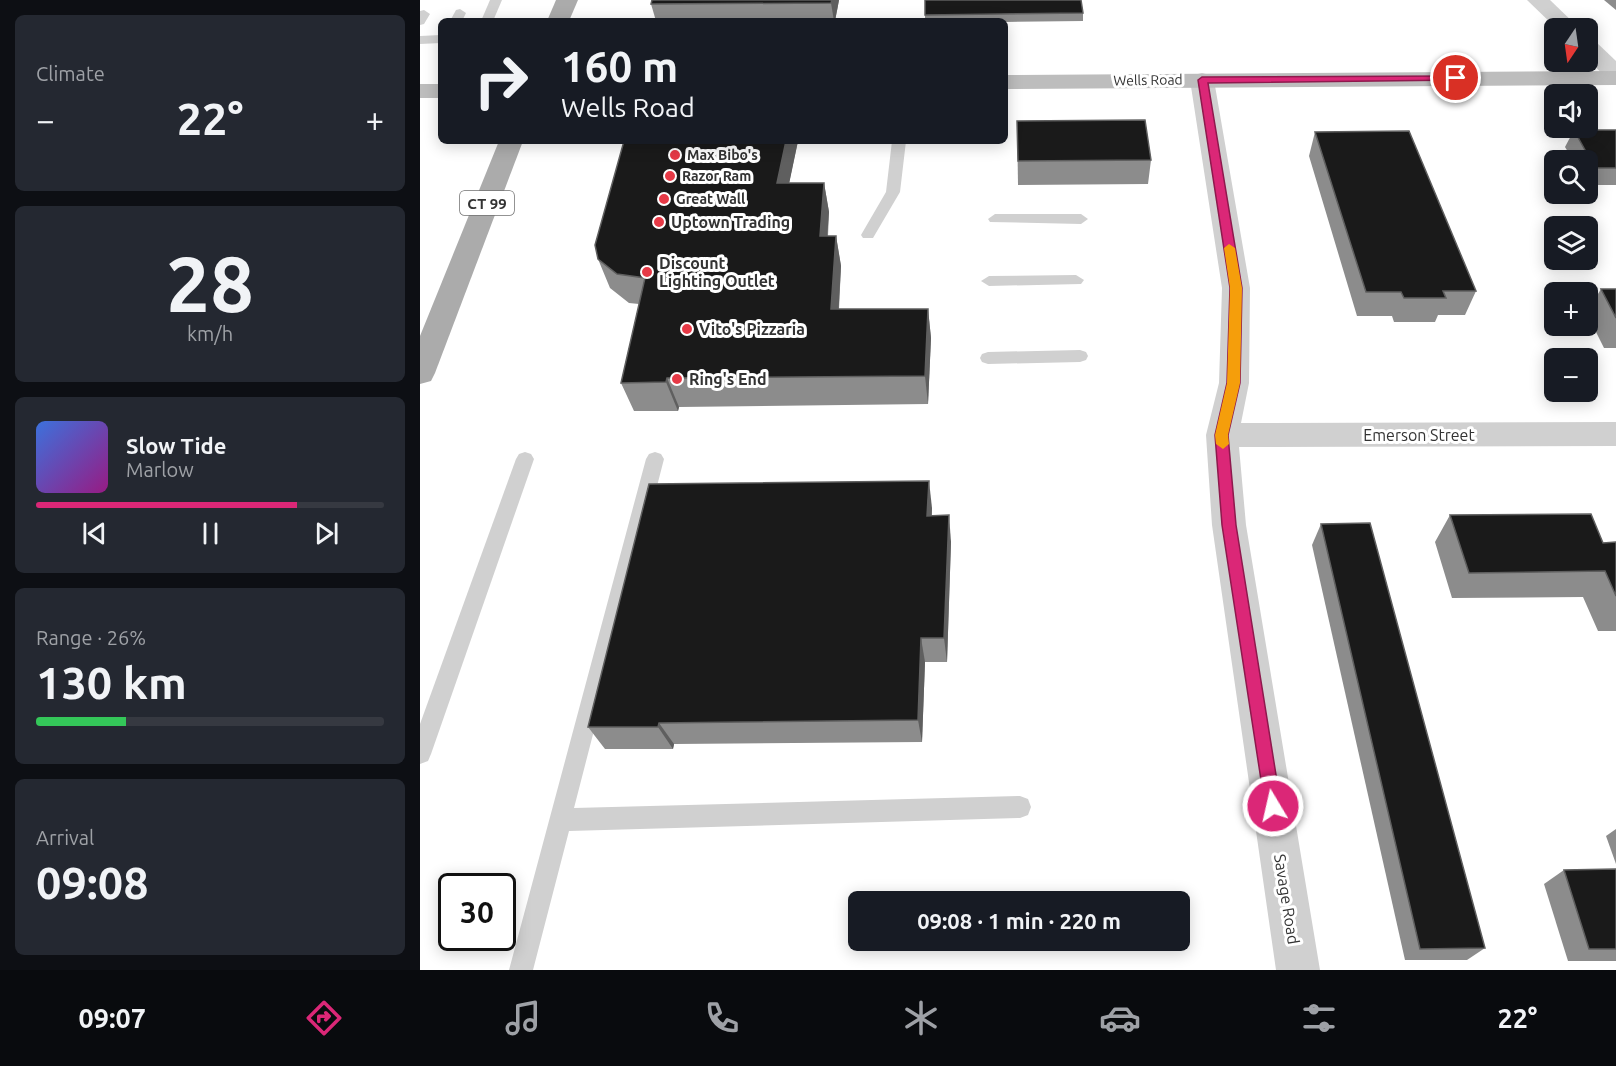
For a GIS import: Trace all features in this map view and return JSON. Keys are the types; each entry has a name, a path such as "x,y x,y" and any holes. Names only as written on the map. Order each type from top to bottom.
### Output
{"main road":[{"path":"559,18 567,0"},
{"name":"Wells Road","path":"1008,82 1616,76"},
{"path":"420,91 438,91"},
{"name":"CT 99","path":"420,372 510,144"}],"street":[{"path":"1538,0 1557,18"},
{"path":"1598,57 1616,76"},
{"name":"Savage Road","path":"1202,80 1236,288 1234,383 1222,435 1229,525 1298,970"},
{"name":"Emerson Street","path":"1222,435 1616,434"}],"lane":[{"path":"488,18 496,0"},
{"path":"421,41 438,39"},
{"path":"868,235 893,192 899,144"},
{"path":"995,219 1081,219"},
{"path":"989,281 1076,280"},
{"path":"988,358 1080,356"},
{"path":"420,754 525,459"},
{"path":"521,970 656,459"},
{"path":"560,820 1020,807"}],"building":[{"path":"652,0 832,0 831,3 651,4"},
{"path":"925,0 1081,0 1083,13 925,15"},
{"path":"1145,120 1151,160 1018,161 1017,121"},
{"path":"1598,130 1616,130 1616,168 1598,168 1598,150 1585,150 1578,138 1598,138"},
{"path":"1409,131 1476,291 1443,291 1446,298 1404,298 1401,292 1366,292 1315,132"},
{"path":"623,144 785,144 777,183 824,183 820,236 836,236 831,309 928,309 925,376 667,378 666,382 621,383 645,278 617,274 598,259 595,245"},
{"path":"1601,289 1616,289 1616,318"},
{"path":"929,481 927,516 949,515 944,638 921,638 918,720 659,723 658,727 588,727 649,484"},
{"path":"1591,514 1603,543 1616,542 1616,596 1605,571 1469,573 1450,515"},
{"path":"1370,523 1485,948 1420,949 1321,524"},
{"path":"1616,869 1616,949 1589,949 1564,870"}],"slow traffic":[{"path":"1223,444 1222,435 1234,383 1236,288 1229,248"}],"place":[{"name":"Max Bibo's","path":"675,155"},
{"name":"Razor Ram","path":"670,176"},
{"name":"Great Wall","path":"664,199"},
{"name":"Uptown Trading","path":"659,222"},
{"name":"Discount Lighting Outlet","path":"647,272"},
{"name":"Vito's Pizzaria","path":"687,329"},
{"name":"Ring's End","path":"677,379"}],"route":[{"path":"1273,806 1229,525 1222,435 1234,383 1236,288 1202,80 1456,78"}]}
